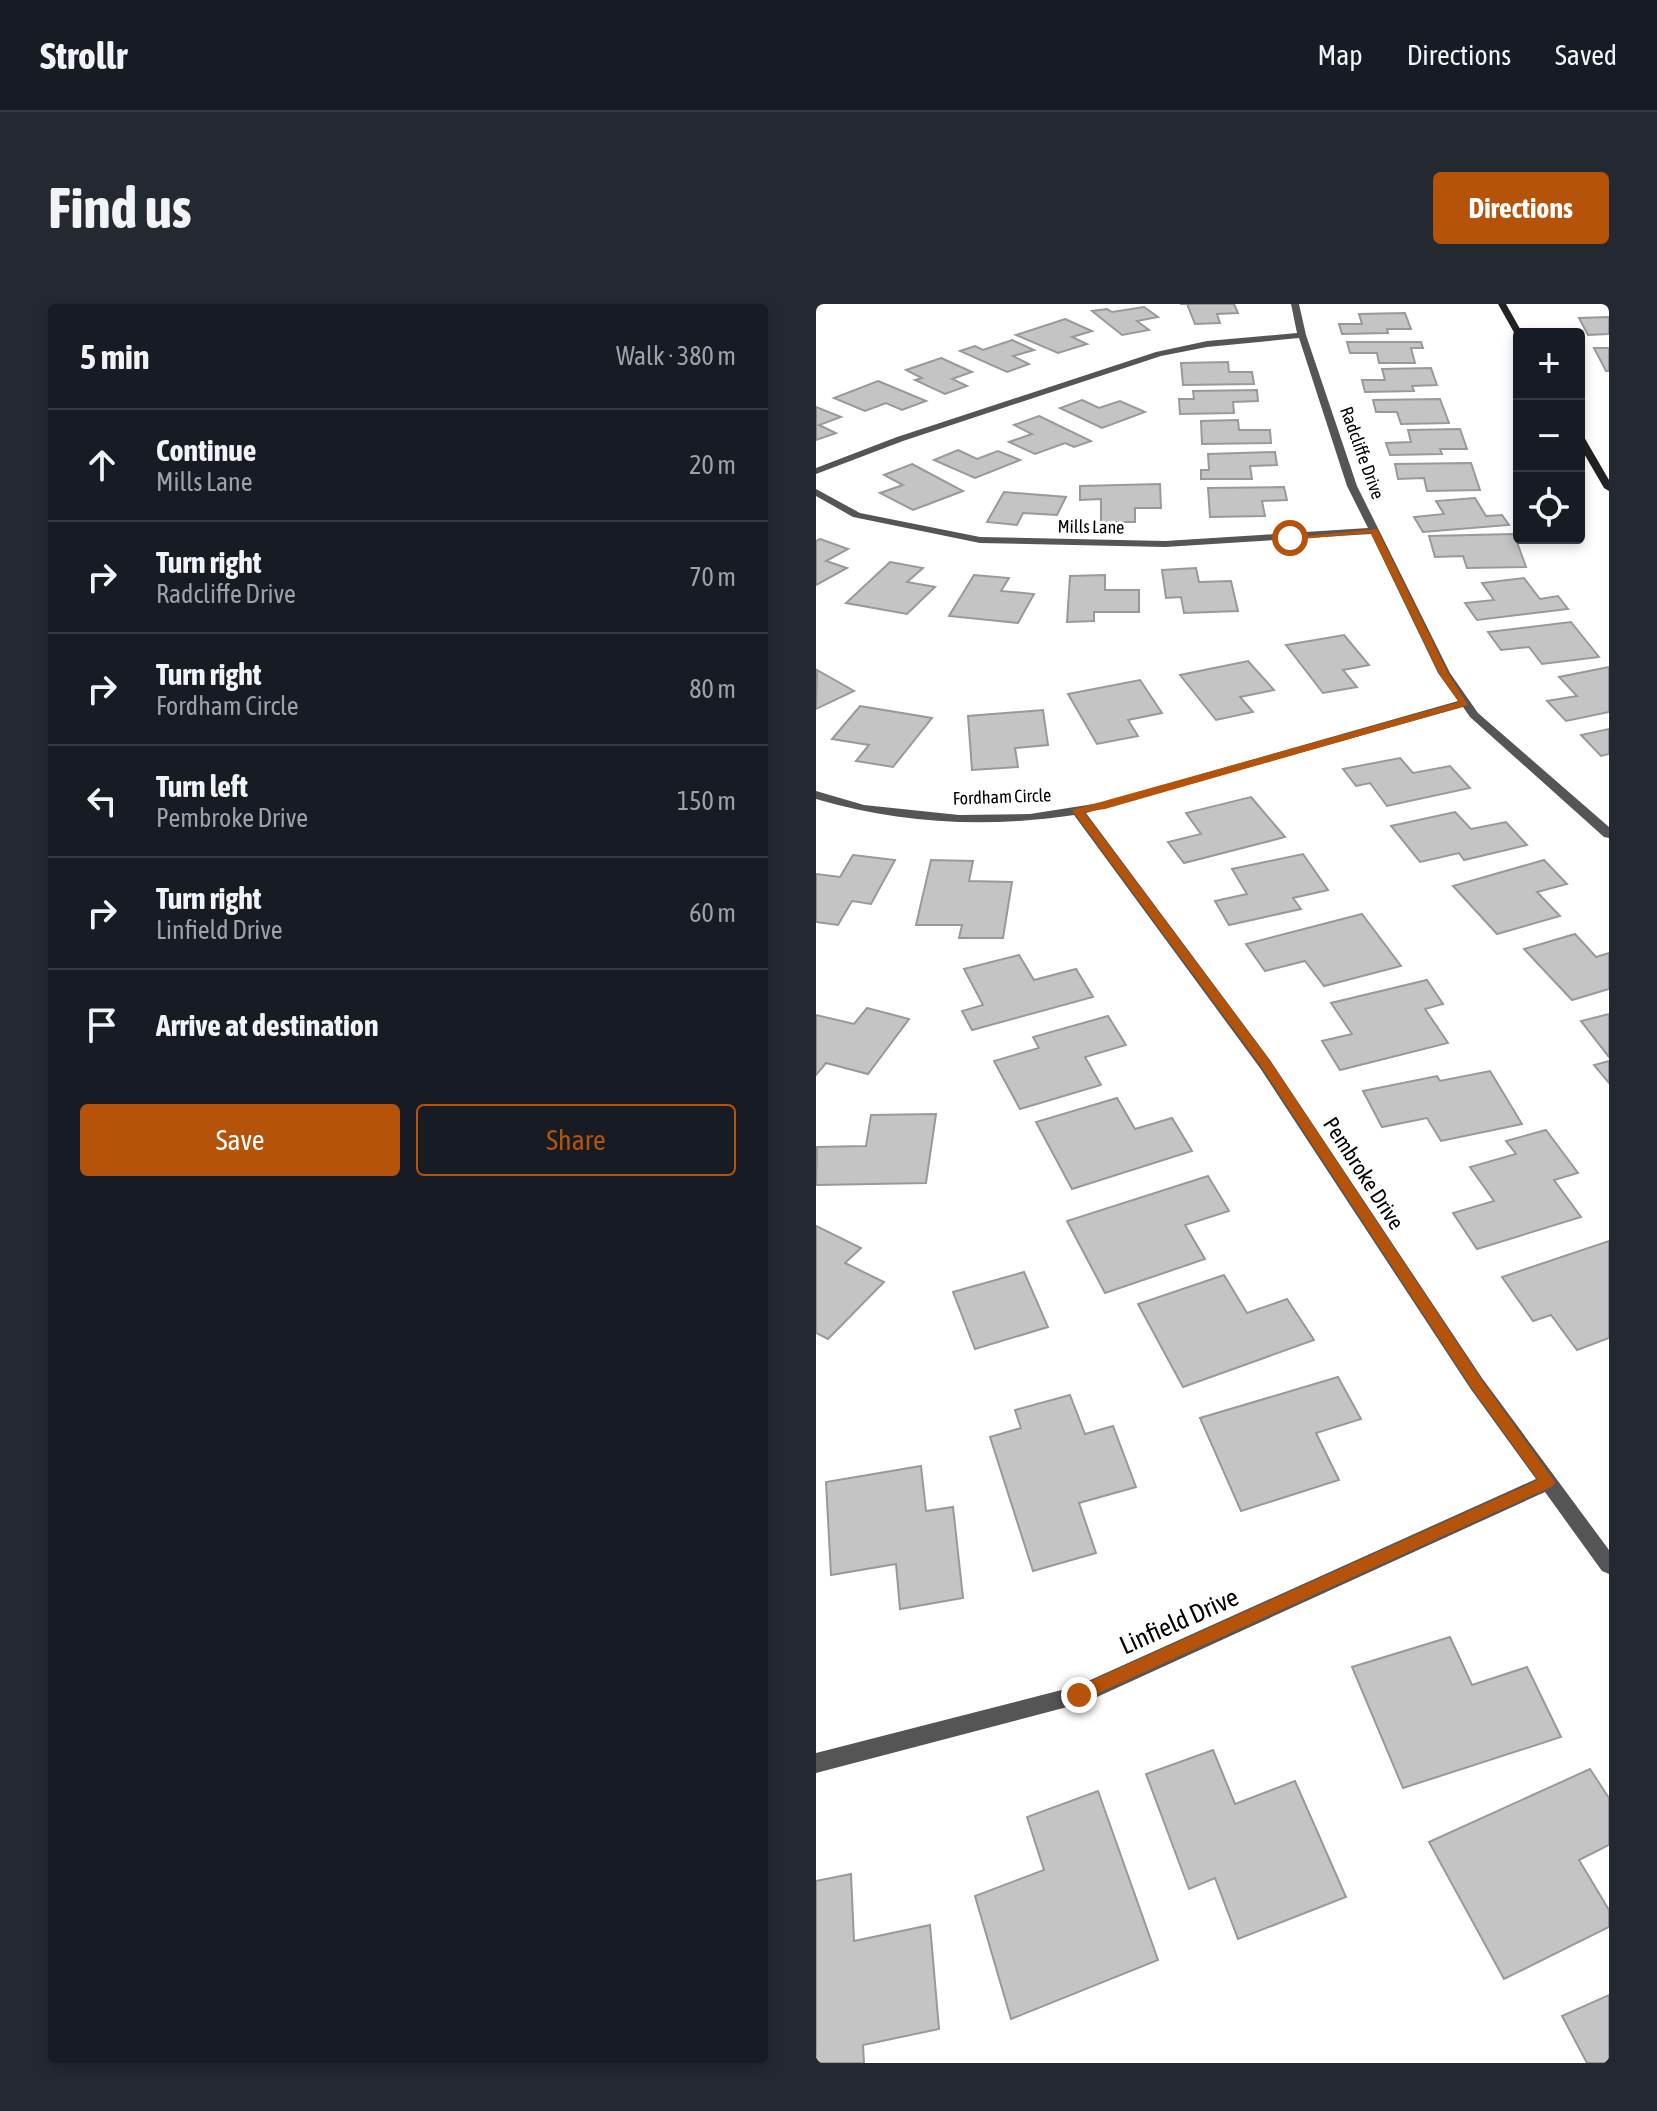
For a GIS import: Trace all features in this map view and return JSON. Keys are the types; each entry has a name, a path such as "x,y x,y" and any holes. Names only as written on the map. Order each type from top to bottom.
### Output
{"main road":[{"path":"1502,304 1516,328"},
{"path":"1585,447 1609,488"}],"street":[{"name":"Radcliffe Drive","path":"1295,304 1302,335 1352,486 1444,673 1474,715 1609,834"},
{"path":"816,471 930,429 1159,354 1207,344 1302,335"},
{"name":"Mills Lane","path":"816,492 857,515 980,540 1165,544 1374,531"},
{"name":"Fordham Circle","path":"816,795 863,809 959,819 1030,818 1101,807 1465,703"},
{"name":"Pembroke Drive","path":"1077,810 1265,1064 1476,1383 1609,1565"},
{"name":"Linfield Drive","path":"816,1763 1079,1695 1548,1482"}],"building":[{"path":"1187,304 1234,304 1238,313 1217,314 1220,323 1195,324"},
{"path":"1144,307 1158,317 1137,321 1149,330 1122,335 1092,311 1107,309 1112,312"},
{"path":"1405,313 1411,329 1342,334 1339,324 1362,324 1359,314"},
{"path":"1609,317 1609,334 1588,335 1579,318"},
{"path":"1065,319 1092,331 1072,337 1087,344 1058,353 1016,335"},
{"path":"1012,340 1034,350 1013,356 1029,364 1007,372 960,351 975,346 983,350"},
{"path":"1347,342 1421,342 1423,348 1411,348 1415,363 1379,363 1377,353 1350,353"},
{"path":"1594,348 1609,348 1609,371 1606,371"},
{"path":"941,358 972,372 952,379 967,386 945,394 915,380 922,378 906,370"},
{"path":"1228,362 1229,372 1252,372 1254,384 1183,385 1181,363"},
{"path":"1431,368 1437,385 1412,386 1414,391 1365,392 1362,380 1385,380 1382,369"},
{"path":"878,381 926,401 902,410 886,403 865,411 834,398"},
{"path":"1257,390 1258,401 1233,402 1234,413 1180,414 1179,399 1194,399 1193,391"},
{"path":"1440,399 1449,423 1401,424 1397,412 1376,412 1373,400"},
{"path":"1082,400 1099,408 1120,401 1145,412 1102,428 1060,408"},
{"path":"816,407 841,417 819,425 836,433 816,440"},
{"path":"1039,416 1091,441 1074,447 1065,443 1035,454 1009,442 1032,434 1014,425"},
{"path":"1238,420 1239,430 1270,430 1271,443 1202,444 1201,421"},
{"path":"1460,429 1467,449 1440,449 1442,454 1390,455 1386,443 1411,442 1408,430"},
{"path":"958,450 977,459 998,451 1020,460 975,478 934,460"},
{"path":"1275,452 1277,465 1250,466 1252,479 1201,479 1201,470 1209,470 1208,454"},
{"path":"1471,463 1480,490 1427,491 1424,478 1398,479 1395,464"},
{"path":"912,464 963,491 913,510 880,493 903,485 884,475"},
{"path":"1160,484 1161,508 1135,508 1135,522 1101,522 1101,499 1080,500 1080,486"},
{"path":"1284,487 1287,500 1262,501 1265,516 1210,517 1208,488"},
{"path":"1004,492 1066,497 1057,515 1023,513 1017,525 987,522"},
{"path":"1475,498 1486,516 1502,515 1509,525 1423,532 1414,517 1444,514 1436,501"},
{"path":"1513,534 1513,544 1518,544 1526,567 1467,568 1463,556 1435,557 1429,536"},
{"path":"820,539 848,549 826,561 847,568 816,585 816,541"},
{"path":"890,562 923,568 907,582 935,587 907,614 846,603"},
{"path":"1196,568 1199,582 1231,581 1238,611 1184,613 1181,597 1166,598 1162,570"},
{"path":"974,575 1009,578 1001,591 1034,594 1018,623 949,616"},
{"path":"1105,575 1105,590 1139,590 1139,612 1094,612 1094,621 1067,622 1070,576"},
{"path":"1524,578 1540,599 1558,596 1568,609 1477,620 1465,603 1494,600 1482,583"},
{"path":"1571,622 1599,657 1542,664 1529,647 1501,650 1488,632"},
{"path":"1344,635 1369,665 1343,670 1357,687 1323,693 1286,645"},
{"path":"1248,661 1274,690 1240,697 1253,712 1216,720 1180,675"},
{"path":"1609,667 1609,712 1566,721 1547,701 1577,696 1559,677"},
{"path":"817,670 854,691 816,709"},
{"path":"1140,680 1162,713 1128,720 1138,736 1097,744 1068,694"},
{"path":"860,706 932,718 893,767 856,761 869,745 832,739"},
{"path":"1043,710 1048,745 1015,748 1018,767 972,770 968,716"},
{"path":"1609,729 1609,754 1601,756 1581,735"},
{"path":"1400,758 1413,773 1450,766 1470,788 1387,806 1370,783 1356,786 1343,769"},
{"path":"1251,797 1285,837 1184,863 1168,842 1201,834 1186,813"},
{"path":"1455,812 1471,829 1506,822 1527,845 1464,860 1459,853 1420,862 1391,826"},
{"path":"1303,854 1328,890 1293,898 1301,909 1229,925 1215,901 1247,894 1232,869"},
{"path":"853,855 895,860 871,904 852,901 838,925 816,922 816,874 840,877"},
{"path":"931,860 973,861 969,881 1012,882 1003,938 959,938 962,925 916,925"},
{"path":"1544,860 1567,884 1537,892 1560,916 1497,934 1453,886"},
{"path":"1362,914 1401,966 1324,986 1305,961 1265,971 1246,944"},
{"path":"1575,934 1596,957 1609,953 1609,989 1572,1000 1524,949"},
{"path":"1019,955 1034,980 1076,969 1093,997 972,1030 962,1011 983,1005 964,969"},
{"path":"1427,980 1443,1004 1425,1009 1448,1043 1340,1070 1322,1041 1352,1034 1331,1003"},
{"path":"867,1008 909,1019 868,1074 826,1063 816,1075 816,1015 854,1024"},
{"path":"1609,1014 1609,1057 1581,1021"},
{"path":"1108,1016 1126,1045 1085,1057 1101,1085 1020,1109 994,1061 1039,1048 1033,1037"},
{"path":"1609,1061 1609,1083 1594,1065"},
{"path":"1490,1071 1522,1124 1441,1141 1427,1118 1382,1127 1363,1091 1437,1076 1440,1081"},
{"path":"1117,1098 1135,1129 1172,1118 1192,1151 1072,1189 1036,1122"},
{"path":"936,1114 926,1183 816,1185 817,1147 866,1146 871,1115"},
{"path":"1546,1130 1578,1173 1554,1180 1581,1217 1477,1249 1453,1213 1494,1201 1470,1167 1516,1154 1506,1141"},
{"path":"1208,1176 1229,1211 1185,1225 1205,1259 1105,1293 1067,1221"},
{"path":"816,1226 861,1248 845,1263 884,1282 828,1339 816,1333"},
{"path":"1609,1241 1609,1338 1577,1350 1551,1315 1533,1321 1502,1277"},
{"path":"1024,1272 1048,1327 975,1349 953,1292"},
{"path":"1224,1275 1247,1313 1287,1299 1314,1340 1183,1387 1138,1304"},
{"path":"1338,1377 1361,1419 1316,1433 1339,1480 1241,1511 1200,1418"},
{"path":"1070,1395 1085,1434 1113,1426 1136,1487 1079,1503 1096,1553 1033,1571 990,1437 1021,1428 1015,1410"},
{"path":"921,1466 926,1511 953,1507 963,1598 900,1609 896,1564 831,1575 826,1482"},
{"path":"1450,1637 1472,1685 1527,1667 1561,1737 1403,1788 1352,1667"},
{"path":"1213,1750 1235,1804 1295,1781 1346,1897 1238,1939 1215,1878 1189,1889 1146,1774"},
{"path":"1590,1769 1609,1798 1609,1845 1579,1860 1609,1910 1609,1927 1504,1979 1429,1842"},
{"path":"1098,1791 1158,1960 1011,2019 975,1896 1044,1870 1027,1817"},
{"path":"851,1874 854,1941 930,1925 939,2029 863,2045 864,2063 816,2063 816,1881"},
{"path":"1609,1995 1609,2063 1587,2063 1562,2016"}],"route":[{"path":"1079,1695 1548,1482 1476,1383 1265,1064 1077,810 1101,807 1465,703 1444,673 1374,531 1290,538"}]}
